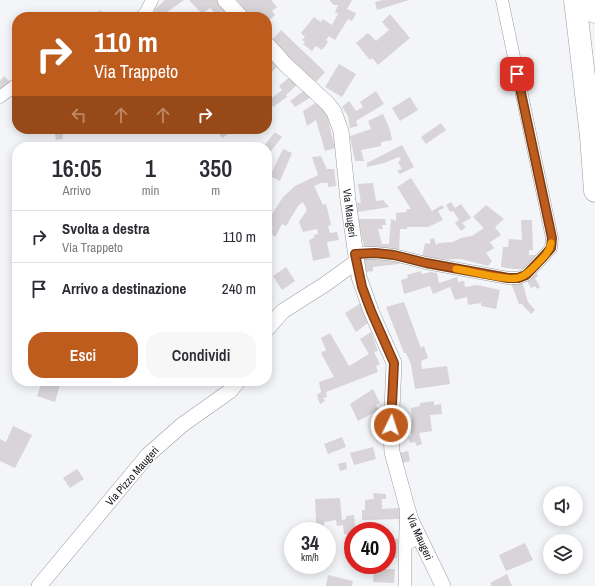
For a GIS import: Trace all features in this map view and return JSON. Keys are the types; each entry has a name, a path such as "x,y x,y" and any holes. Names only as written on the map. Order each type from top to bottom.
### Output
{"highway":[{"path":"575,0 590,128 595,191"},
{"path":"594,0 595,12"}],"street":[{"path":"146,12 152,0"},
{"path":"225,0 236,12"},
{"path":"272,323 283,311 324,285 356,258 375,253 394,255 426,263 508,278 518,278 526,275 551,248 552,238 502,0"},
{"name":"Via Maugeri","path":"272,50 285,64 328,104 336,116 341,131 356,258 362,287 379,331 394,363 390,433 392,452 406,507 443,586"},
{"path":"0,97 12,88"},
{"path":"324,285 337,282 346,282 362,287"},
{"name":"Via Pizzo Maugeri","path":"39,586 148,456 182,425 230,391 234,386"},
{"path":"405,586 406,507"},
{"path":"405,546 419,536"}],"building":[{"path":"165,0 184,0 167,12 156,12 154,10"},
{"path":"189,0 217,0 228,12 214,12 210,8 205,12 200,12"},
{"path":"237,0 271,0 277,7 272,11 275,15 272,18 272,12 246,12"},
{"path":"330,0 352,0 347,9 356,13 352,21 348,19 335,40 329,36 326,40 328,42 322,50 316,46 312,51 303,44 305,42 302,40 305,37 301,33 314,17 321,22 323,19 332,25 338,14 335,12 338,5 334,5"},
{"path":"383,0 409,0 377,10 375,2"},
{"path":"390,14 410,38 378,65 372,58 370,60 356,43 368,33 376,41 389,30 382,22"},
{"path":"281,30 325,72 316,82 272,42 272,40"},
{"path":"272,56 280,63 272,72"},
{"path":"339,64 356,74 342,97 325,87"},
{"path":"292,75 299,83 286,95 287,97 273,107 272,98 282,90 279,86"},
{"path":"4,76 11,83 0,90 0,81"},
{"path":"306,89 311,97 295,107 290,101"},
{"path":"376,91 384,104 356,121 358,126 350,128 348,116 342,107 349,101 356,111 363,107 360,102"},
{"path":"410,97 418,110 400,121 392,108"},
{"path":"317,102 326,111 335,148 325,151 316,120 307,126 303,111"},
{"path":"383,114 390,130 392,140 381,142 381,146 361,150 364,161 355,161 350,136 371,129 368,121"},
{"path":"441,123 446,130 426,144 421,137"},
{"path":"275,132 282,137 272,150 272,142 267,142"},
{"path":"55,134 62,134 63,139 56,140"},
{"path":"219,134 228,134 222,138"},
{"path":"402,145 414,167 400,174 397,171 402,169 398,162 401,160 399,157 384,163 367,167 367,163"},
{"path":"283,149 292,153 280,181 272,177 272,172"},
{"path":"321,156 327,169 334,169 336,186 328,187 328,183 321,183 314,186 323,205 326,204 331,225 328,226 330,233 337,232 339,240 327,242 330,257 313,261 309,240 314,238 314,235 318,234 317,229 303,232 299,222 307,210 303,202 298,206 286,226 282,224 275,237 272,234 272,214 283,197 295,186 318,175 312,157"},
{"path":"411,178 432,211 442,205 444,208 438,211 443,220 428,227 407,227 407,229 400,229 399,251 368,249 364,246 358,219 385,219 386,225 382,225 383,229 378,229 382,244 389,244 391,219 396,221 396,213 406,212 407,209 411,209 397,187"},
{"path":"373,183 376,201 383,200 389,207 358,212 357,203 361,203 358,184"},
{"path":"451,202 455,208 461,204 471,218 462,223 466,227 461,231 455,223 459,220 453,211 450,212 446,205"},
{"path":"486,205 504,219 495,227 501,235 490,242 494,248 486,253 492,261 488,266 461,259 433,260 422,258 425,243 430,244 430,239 434,238 436,245 439,243 453,242 461,238 472,236 484,228 473,217"},
{"path":"521,220 532,220 533,250 529,250 529,255 538,255 525,269 501,267 503,247 508,247 509,239 522,240"},
{"path":"372,258 398,260 399,264 373,267 373,271 365,272 363,259"},
{"path":"286,267 295,281 282,290 273,276"},
{"path":"421,271 422,274 430,272 437,273 439,283 457,277 458,282 464,281 465,287 477,285 500,290 496,309 481,306 481,303 468,305 467,297 455,300 450,287 433,294 430,286 404,294 401,280 408,278 407,275"},
{"path":"536,273 538,276 535,278 540,287 537,289 535,286 531,288 526,279"},
{"path":"522,281 528,302 535,310 531,314 522,304 519,304 511,283"},
{"path":"404,302 421,348 424,346 428,358 421,361 422,369 447,366 450,384 415,389 411,364 406,353 404,353 386,307"},
{"path":"361,303 368,323 356,332 345,313"},
{"path":"371,332 378,351 374,352 380,364 376,366 378,372 326,392 327,397 323,398 325,401 320,404 317,395 321,392 319,382 334,377 321,353 326,350 321,338 330,333 349,366 369,354 360,339"},
{"path":"40,386 60,386 55,402 37,396"},
{"path":"373,389 380,403 376,405 379,410 358,421 350,404"},
{"path":"434,401 434,405 441,404 442,414 430,415 432,431 419,433 422,444 417,446 415,442 410,443 408,437 411,436 409,420 412,420 411,408 420,406 420,403"},
{"path":"13,426 32,435 15,468 0,461 0,439 6,442"},
{"path":"342,437 346,447 328,454 324,444"},
{"path":"373,447 376,459 354,465 350,453"},
{"path":"408,451 410,461 402,463 399,453"},
{"path":"346,462 347,469 340,471 338,464"},
{"path":"77,469 84,479 70,488 63,478"},
{"path":"373,493 386,494 386,499 382,499 382,509 399,508 399,519 362,520 362,510 365,510 365,500 374,499"},
{"path":"340,498 342,520 346,519 346,516 354,515 355,522 344,522 344,534 343,525 337,526 336,520 316,522 315,499"},
{"path":"396,539 398,539 397,558"},
{"path":"525,543 533,560 506,571 499,555"},
{"path":"374,574 395,574 394,583 373,582"},
{"path":"507,574 512,586 492,586 490,583"},
{"path":"328,575 353,581 352,586 326,586"}],"slow traffic":[{"path":"456,269 508,278 518,278 526,275 544,256 551,248 551,243"}],"route":[{"path":"391,425 394,363 382,338 362,287 355,254 375,253 394,255 426,263 508,278 518,278 526,275 544,256 551,248 552,238 517,74"}]}
